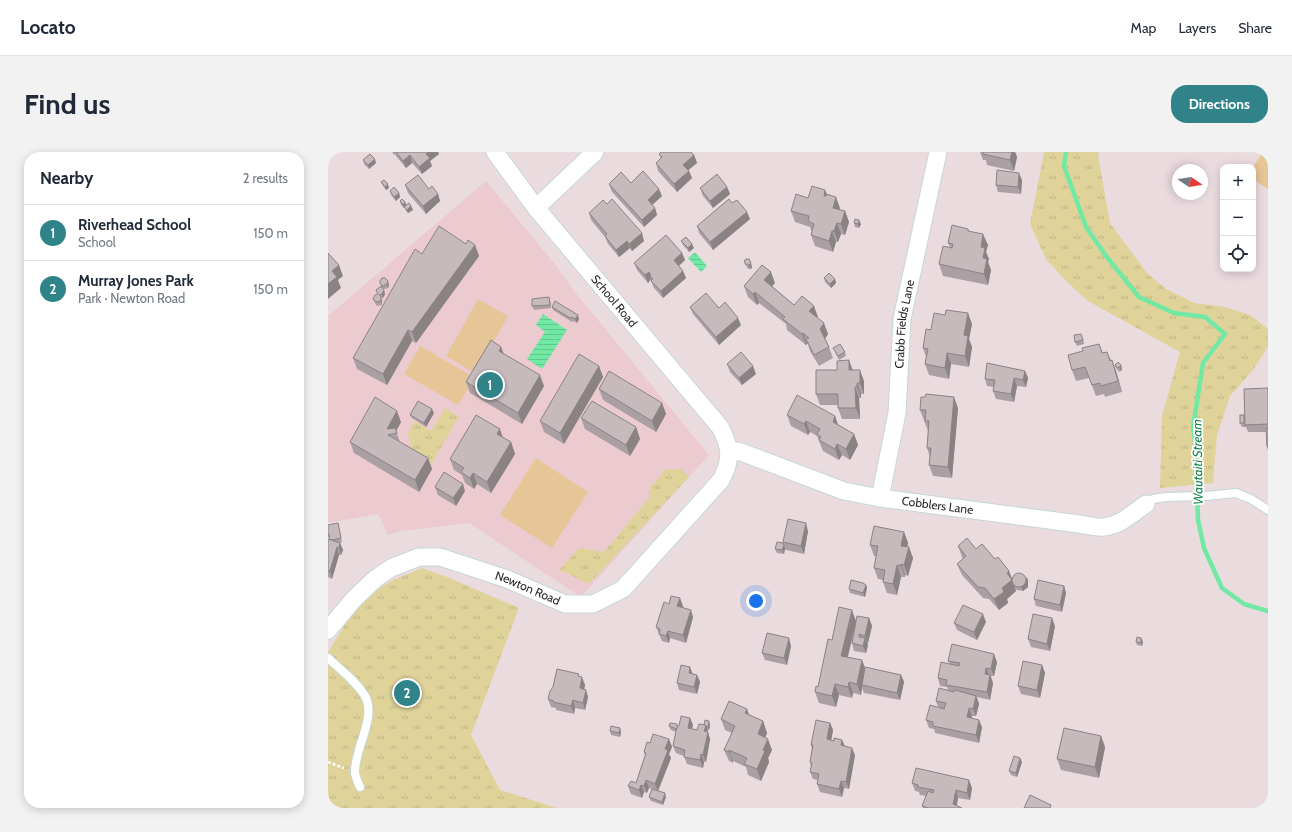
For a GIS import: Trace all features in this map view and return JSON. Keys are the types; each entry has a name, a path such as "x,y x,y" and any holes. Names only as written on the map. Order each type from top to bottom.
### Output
{"street":[{"name":"School Road","path":"495,152 536,208 720,428 725,437 729,450"},
{"path":"536,208 594,152"},
{"name":"Crabb Fields Lane","path":"880,498 897,413 902,319 938,152"},
{"name":"Cobblers Lane","path":"729,450 741,452 844,491 880,498 1103,527 1120,522 1146,504"},
{"name":"Newton Road","path":"328,630 354,599 375,579 391,568 419,557 440,557 507,579 565,604 594,604 623,589 721,480 729,463 729,450"}],"lane":[{"path":"1146,504 1154,499 1165,497 1236,494 1243,495 1268,510"},
{"path":"328,658 355,682 366,697 368,704 367,722 355,772 360,787"}],"path":[{"path":"328,762 339,767"}],"shaded area":[{"path":"1263,152 1268,152 1268,189 1256,181 1255,164"},
{"path":"486,181 709,455 581,597 469,523 402,531 388,535 378,514 328,523 328,316"},
{"path":"695,252 707,266 701,272 688,258"},
{"path":"478,299 508,316 476,374 446,356"},
{"path":"543,314 567,330 542,369 527,359 545,332 536,325"},
{"path":"420,346 475,378 458,405 404,374"},
{"path":"536,458 588,492 552,548 500,515"}],"green space":[{"path":"1044,152 1099,152 1098,156 1110,223 1147,273 1166,289 1194,303 1225,307 1250,315 1268,329 1268,347 1253,370 1230,396 1217,435 1213,483 1160,488 1162,416 1180,352 1088,301 1066,281 1046,259 1030,224"},
{"path":"445,408 459,417 432,463 412,451 408,433 415,421 431,431"},
{"path":"666,469 681,469 689,477 589,584 559,570 579,548 604,552 649,498 649,489"},
{"path":"422,568 447,577 519,608 471,735 500,790 557,808 333,808 328,800 328,652 359,602 391,581"}],"building":[{"path":"396,152 429,152 426,154 430,158 419,167 410,155 403,161"},
{"path":"661,152 691,152 694,155 683,165 689,171 674,184 656,163 662,157 659,154"},
{"path":"984,152 1012,152 1010,160 983,154"},
{"path":"370,154 375,159 368,165 363,160"},
{"path":"997,170 1019,173 1018,187 996,185"},
{"path":"643,171 659,189 648,200 655,208 642,220 609,184 621,172 631,183"},
{"path":"717,174 727,187 710,201 700,188"},
{"path":"418,175 429,189 432,186 438,194 423,206 405,185"},
{"path":"384,180 388,184 385,187 381,182"},
{"path":"812,186 825,190 824,196 826,196 826,194 836,197 833,208 845,211 841,224 837,223 834,231 832,231 829,241 811,235 814,224 808,221 809,216 791,211 796,194 808,198"},
{"path":"394,187 399,193 394,197 390,191"},
{"path":"402,199 405,202 403,205 400,201"},
{"path":"612,199 642,233 629,244 627,241 616,250 605,236 607,234 589,213 603,200 607,204"},
{"path":"729,199 732,203 737,200 747,212 710,242 697,226"},
{"path":"409,203 411,206 407,210 404,207"},
{"path":"855,219 859,220 858,224 854,223"},
{"path":"952,225 968,229 968,231 983,234 981,247 985,248 983,258 987,259 984,274 939,264 943,246 952,248 953,244 948,243"},
{"path":"439,226 466,244 468,240 475,245 412,332 408,330 383,374 353,358 415,249 422,254"},
{"path":"666,235 682,253 674,260 683,271 661,291 651,281 653,279 649,272 645,275 634,263"},
{"path":"686,237 692,244 688,248 681,241"},
{"path":"328,253 339,265 332,271 337,277 328,284"},
{"path":"749,259 751,263 749,265 746,265 744,261"},
{"path":"762,265 771,272 764,280 794,305 802,296 814,306 809,311 824,323 820,329 829,347 814,355 806,339 809,338 783,319 785,317 755,292 753,294 744,286"},
{"path":"829,273 835,279 830,284 824,278"},
{"path":"382,278 385,278 388,281 387,284 383,286 380,283"},
{"path":"380,287 384,290 382,294 379,295 381,297 381,301 376,302 373,299 375,295 378,294 376,290"},
{"path":"706,293 719,308 725,302 738,318 716,337 690,307"},
{"path":"549,297 550,305 532,306 532,299"},
{"path":"555,301 578,315 575,319 570,318 552,307"},
{"path":"946,310 968,313 964,335 968,336 965,356 947,353 945,368 925,364 928,349 923,348 926,329 931,330 934,313 945,315"},
{"path":"1081,334 1083,340 1075,342 1074,335"},
{"path":"491,340 501,347 499,351 540,375 518,413 466,382"},
{"path":"840,344 845,352 838,356 833,348"},
{"path":"1099,344 1102,353 1107,352 1110,361 1112,360 1118,381 1101,386 1100,383 1092,385 1085,367 1072,370 1068,355 1083,351 1082,348"},
{"path":"741,352 753,366 739,378 727,364"},
{"path":"579,354 599,366 560,433 540,421"},
{"path":"849,360 849,370 860,370 860,383 857,383 857,387 855,387 856,408 838,408 838,394 816,394 816,370 837,370 837,361"},
{"path":"1118,362 1121,365 1117,368 1115,365"},
{"path":"987,363 1025,371 1023,380 1014,378 1011,394 993,391 995,380 985,379"},
{"path":"609,371 662,403 652,421 599,389"},
{"path":"1268,388 1268,424 1245,425 1244,389"},
{"path":"926,394 954,397 948,467 929,465 931,448 927,448 929,421 925,421 926,410 920,410 921,397 925,397"},
{"path":"797,395 835,416 833,422 854,434 846,449 837,444 835,449 819,440 821,437 817,434 820,429 806,421 804,424 787,415"},
{"path":"375,397 397,411 387,429 395,428 397,433 388,435 428,458 415,480 350,442"},
{"path":"418,401 432,409 424,423 410,415"},
{"path":"592,401 636,427 626,445 581,418"},
{"path":"476,415 500,429 497,434 511,442 487,482 473,473 470,478 461,472 464,468 450,459"},
{"path":"1240,415 1244,415 1244,423 1240,423"},
{"path":"1266,428 1268,428 1268,447 1267,447"},
{"path":"444,472 463,484 453,498 435,487"},
{"path":"788,519 806,523 801,546 783,542"},
{"path":"338,523 341,538 330,540 328,525"},
{"path":"874,526 904,532 901,546 909,547 904,565 897,565 893,584 883,582 885,570 874,568 878,546 870,545"},
{"path":"967,538 976,549 982,544 995,559 998,557 1009,571 1007,573 1012,580 1002,588 1004,592 994,599 985,588 978,587 957,564 966,556 958,546"},
{"path":"328,539 340,543 339,548 337,547 330,571 328,571"},
{"path":"777,542 783,543 784,545 782,550 775,549"},
{"path":"1016,573 1022,573 1026,577 1026,583 1022,587 1016,587 1012,583 1012,577"},
{"path":"851,580 866,585 863,593 849,589"},
{"path":"1038,580 1064,586 1060,605 1034,599"},
{"path":"671,596 680,598 677,606 691,610 683,635 668,631 666,636 659,634 660,629 656,627 664,602 669,604"},
{"path":"963,605 983,614 974,632 954,623"},
{"path":"839,607 852,610 841,656 862,660 857,684 849,682 848,687 835,684 832,696 815,692 816,686 818,687 828,639 832,640"},
{"path":"1033,614 1052,618 1047,644 1028,639"},
{"path":"857,616 869,618 865,636 859,634 859,637 865,638 863,646 852,643"},
{"path":"767,633 789,638 784,658 762,653"},
{"path":"1137,637 1141,638 1141,643 1136,642"},
{"path":"952,644 994,654 991,669 986,668 985,674 990,675 987,692 946,685 947,680 938,678 941,662 959,666 960,663 948,661"},
{"path":"1023,661 1042,665 1037,690 1018,686"},
{"path":"681,665 690,667 689,673 697,675 694,687 677,683"},
{"path":"865,667 901,675 897,693 862,685"},
{"path":"557,669 579,674 578,676 582,677 580,688 586,690 583,703 573,700 571,706 553,702 554,701 548,699 550,691 553,687"},
{"path":"939,688 954,692 955,690 976,696 973,709 969,708 967,717 979,720 976,735 933,726 933,722 926,720 930,705 944,709 946,703 936,701"},
{"path":"729,701 747,709 745,713 763,721 758,734 768,739 763,750 765,751 757,769 744,764 747,758 729,750 729,752 724,750 735,726 721,719"},
{"path":"681,716 690,718 688,728 697,730 699,724 706,725 704,731 708,732 703,755 701,754 700,760 684,757 685,750 673,746 677,726 679,726"},
{"path":"705,720 709,721 708,727 704,725"},
{"path":"816,720 830,723 827,739 834,741 834,738 842,740 841,745 852,748 846,782 841,781 839,789 817,784 819,774 810,772 813,745 811,745"},
{"path":"670,723 677,724 677,729 669,726"},
{"path":"611,726 620,728 619,733 610,731"},
{"path":"1064,728 1101,736 1095,767 1057,759"},
{"path":"653,734 669,739 665,749 668,750 655,784 646,780 644,786 641,785 639,790 628,786 631,781 636,783 646,753 644,752 647,742 650,743"},
{"path":"1014,756 1020,758 1016,773 1009,771"},
{"path":"916,768 969,780 967,793 956,790 953,804 962,808 928,808 922,806 928,791 933,793 934,790 918,787 918,785 912,783"},
{"path":"652,789 665,793 662,802 649,797"},
{"path":"1030,795 1051,805 1050,808 1024,808"}],"waterway":[{"name":"Wautaiti Stream","path":"1066,152 1064,166 1086,227 1106,256 1139,297 1174,313 1205,317 1225,334 1203,363 1193,427 1198,520 1204,548 1222,588 1244,604 1268,611"}],"place":[{"name":"Riverhead School","path":"490,385"},
{"name":"Murray Jones Park","path":"407,693"}]}
